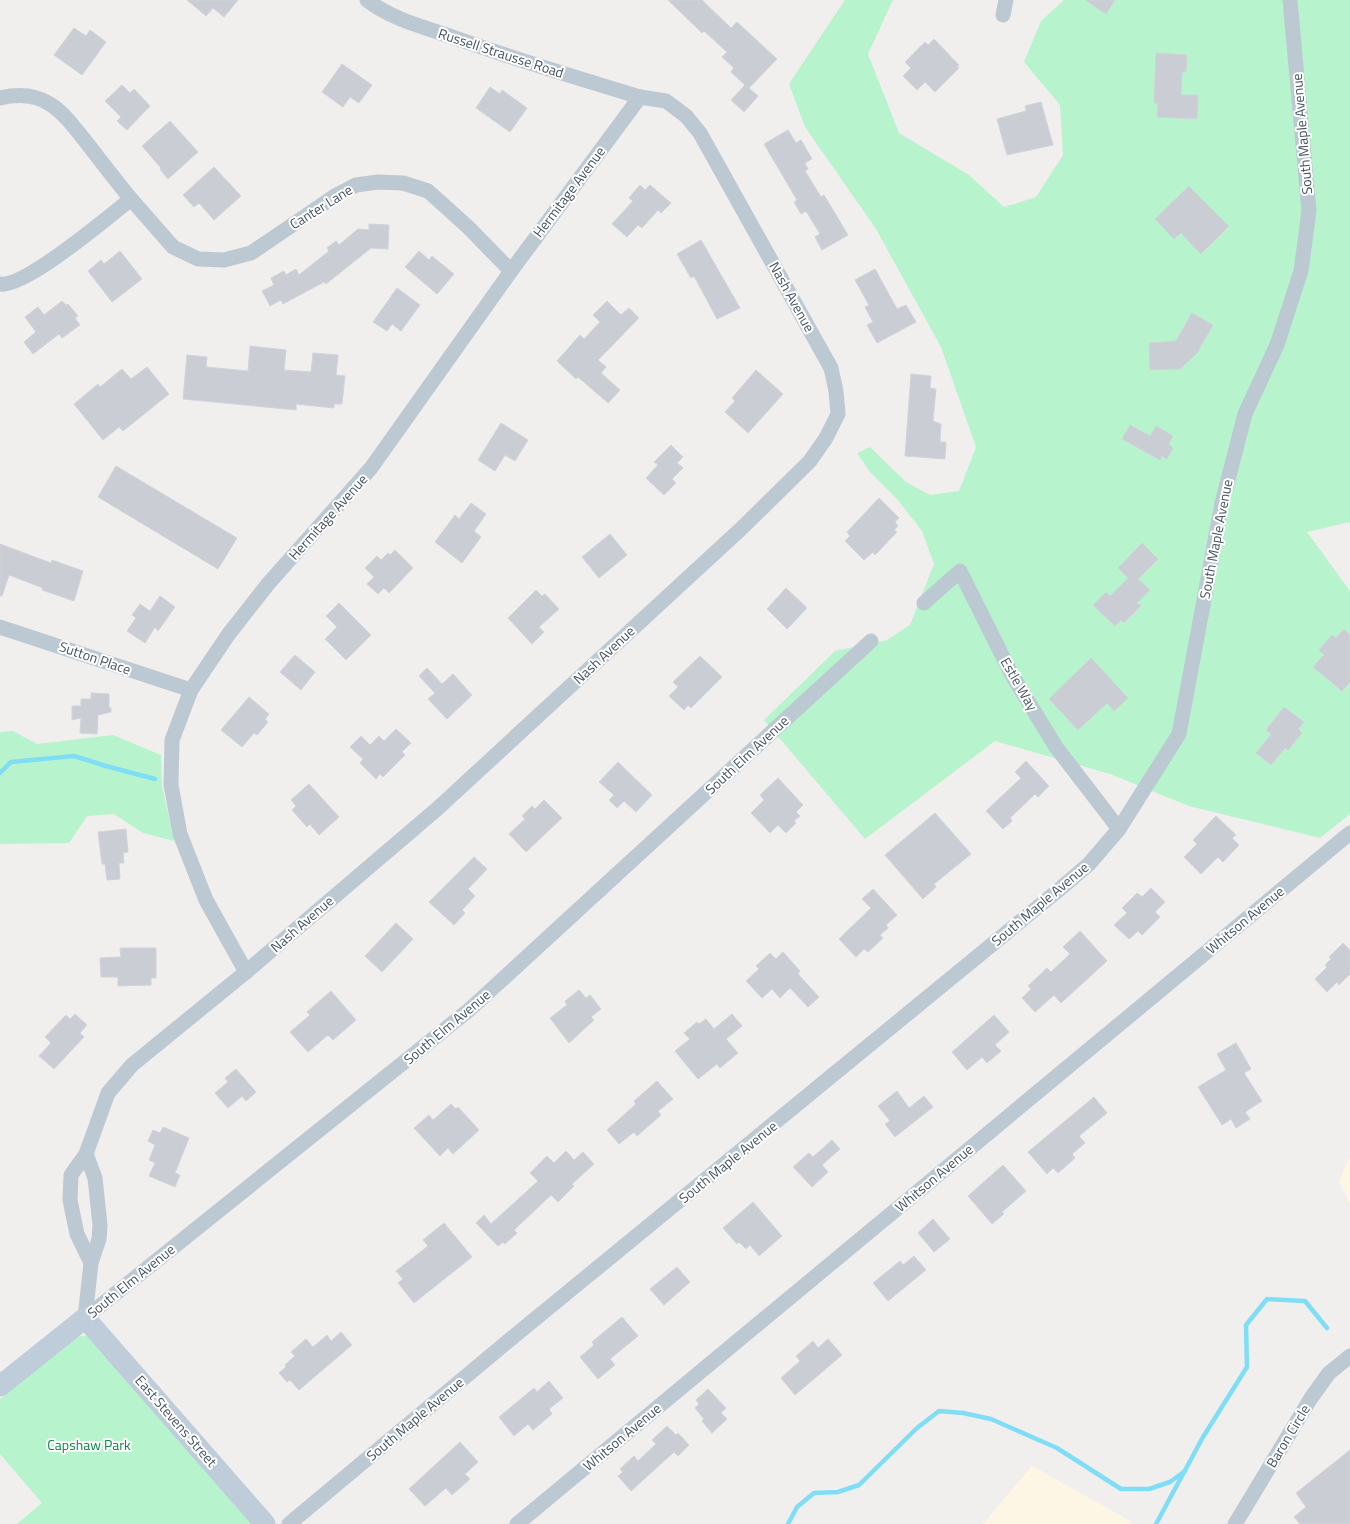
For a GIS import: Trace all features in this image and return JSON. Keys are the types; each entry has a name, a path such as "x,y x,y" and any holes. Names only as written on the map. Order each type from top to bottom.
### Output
{"street":[{"name":"Russell Strausse Road","path":"367,0 375,6 414,24 477,47 640,97"},
{"path":"1003,15 1006,0"},
{"name":"South Maple Avenue","path":"289,1524 515,1336 1062,888 1089,864 1119,829 1179,734 1222,503 1245,414 1277,345 1301,271 1309,211 1290,0"},
{"name":"Canter Lane","path":"0,98 17,94 41,99 63,112 130,199 173,247 198,259 224,260 251,253 335,196 356,185 378,182 404,183 428,191 468,227 511,271"},
{"name":"Hermitage Avenue","path":"246,972 206,900 180,834 171,786 172,740 191,690 228,636 268,584 371,468 511,271 640,97"},
{"name":"Nash Avenue","path":"91,1263 77,1234 70,1200 71,1175 86,1154 108,1093 132,1065 246,972 437,809 743,527 810,461 826,438 838,414 831,368 700,133 686,116 666,101 640,97"},
{"path":"0,284 4,285 26,277 50,262 130,199"},
{"name":"Estle Way","path":"924,603 960,571 1012,675 1056,747 1119,829"},
{"name":"Sutton Place","path":"0,627 191,690"},
{"name":"South Elm Avenue","path":"0,1386 469,1010 871,641"},
{"name":"Whitson Avenue","path":"517,1524 1350,833"},
{"path":"85,1318 91,1263 99,1239 100,1225 95,1178 86,1154"},
{"name":"East Stevens Street","path":"85,1318 265,1524"},
{"name":"Baron Circle","path":"1235,1524 1311,1398 1329,1373 1350,1356"}],"shaded area":[{"path":"1350,1157 1350,1204 1339,1181"},
{"path":"1032,1466 1132,1522 1130,1524 983,1524"}],"green space":[{"path":"845,0 893,0 868,54 899,133 969,175 1004,207 1036,197 1063,155 1060,105 1024,62 1041,21 1064,0 1350,0 1350,522 1307,532 1350,591 1350,814 1320,838 1189,806 1110,774 995,741 865,839 764,720 835,651 887,640 910,625 934,564 922,531 897,499 870,472 857,453 870,447 906,482 930,495 959,491 976,447 941,347 876,229 805,127 789,84"},
{"path":"13,731 37,744 113,735 161,755 162,786 174,841 143,833 114,814 87,816 69,843 0,844 0,732"},
{"name":"Capshaw Park","path":"79,1336 87,1336 254,1524 17,1524 42,1503 0,1454 0,1399 71,1340"}],"building":[{"path":"187,0 238,0 224,17 213,8 206,16"},
{"path":"668,0 702,0 731,28 737,22 777,59 749,88 758,96 744,112 731,100 745,85 731,72 734,68 722,57 727,52 704,31 702,33"},
{"path":"1085,0 1115,0 1106,14"},
{"path":"74,28 86,36 90,30 106,42 82,75 54,55"},
{"path":"934,39 959,65 957,67 959,68 935,92 925,82 917,90 903,76 911,68 905,62 925,42 928,45"},
{"path":"1156,53 1187,55 1186,72 1182,72 1181,95 1198,95 1197,119 1157,117 1158,104 1154,103"},
{"path":"342,64 372,85 359,103 350,97 343,107 322,92"},
{"path":"122,85 130,93 134,89 150,106 127,130 117,121 121,117 105,101"},
{"path":"490,87 500,94 502,90 527,108 510,132 476,108"},
{"path":"1041,102 1053,145 1007,155 997,119 1026,111 1025,106"},
{"path":"170,121 198,152 168,179 142,146"},
{"path":"788,130 796,143 801,140 812,159 805,163 808,169 805,171 821,197 824,195 848,235 822,250 815,237 820,234 806,211 801,214 794,202 797,200 764,144"},
{"path":"214,167 241,196 214,220 199,203 194,207 183,195"},
{"path":"640,185 645,190 650,185 671,203 661,213 658,210 642,228 638,225 627,237 612,224 633,201 629,198"},
{"path":"1189,186 1229,226 1201,254 1181,233 1174,239 1155,219"},
{"path":"369,224 389,225 388,249 371,248 326,284 324,282 283,304 281,300 270,306 262,291 274,285 271,278 284,271 286,275 296,269 299,275 329,251 327,248 336,241 339,245 358,229 369,230"},
{"path":"701,240 740,308 717,319 694,276 691,278 677,254"},
{"path":"120,251 142,279 112,302 88,271 101,260 104,264"},
{"path":"419,251 429,260 432,256 454,274 437,294 405,267"},
{"path":"875,269 897,309 906,305 916,322 877,343 867,325 873,322 865,307 869,305 855,280"},
{"path":"397,288 420,305 401,331 392,324 387,331 373,322"},
{"path":"62,301 66,305 68,304 78,316 75,318 80,325 62,338 59,334 33,354 24,342 36,332 25,317 38,307 44,315"},
{"path":"607,301 621,315 629,308 639,318 598,360 606,367 601,373 620,390 608,403 578,377 576,379 557,361 580,335 584,339 600,322 593,315"},
{"path":"1192,313 1213,325 1197,353 1180,369 1150,370 1149,343 1176,341"},
{"path":"250,346 286,350 284,370 311,372 313,353 338,355 336,375 345,376 342,404 334,404 334,408 296,404 296,410 183,399 187,355 207,357 206,367 248,371"},
{"path":"147,367 169,394 123,431 119,427 103,440 74,404 98,384 100,387 122,369 131,379"},
{"path":"756,370 783,394 748,433 725,412 735,401 732,398"},
{"path":"911,374 931,376 930,388 936,389 933,421 941,424 940,442 946,442 945,459 905,456"},
{"path":"501,423 528,440 515,461 505,455 495,471 478,460"},
{"path":"1130,425 1150,436 1156,426 1173,436 1169,444 1173,448 1167,459 1162,456 1160,460 1122,439"},
{"path":"671,445 683,457 677,463 683,468 672,479 676,483 664,495 646,478 658,465 654,462"},
{"path":"116,466 237,538 218,569 98,497"},
{"path":"879,498 899,518 895,522 898,526 894,530 897,532 875,555 873,552 864,560 845,541 850,536 847,532"},
{"path":"471,503 486,514 474,531 481,537 462,563 435,542 455,515 459,519"},
{"path":"610,534 627,555 599,578 582,557"},
{"path":"1142,543 1158,559 1138,579 1150,590 1137,603 1141,606 1124,623 1121,620 1115,626 1093,605 1106,592 1110,596 1128,578 1118,568"},
{"path":"0,544 51,563 52,560 83,571 74,601 42,590 43,588 9,575 2,596 0,596"},
{"path":"395,550 413,568 389,593 384,588 378,594 367,584 374,577 365,568 377,556 381,560 388,553 390,555"},
{"path":"786,588 807,608 787,629 767,609"},
{"path":"536,590 542,596 545,594 559,609 539,627 544,632 532,644 508,618"},
{"path":"160,596 175,607 158,631 155,627 145,643 127,631 136,618 132,615 140,604 150,611"},
{"path":"339,603 371,635 346,660 325,639 337,627 326,616"},
{"path":"1344,629 1350,635 1350,682 1342,691 1313,667 1324,655 1319,650 1332,635 1336,638"},
{"path":"295,655 315,672 301,690 280,672"},
{"path":"700,656 722,677 691,708 688,705 684,710 669,696 678,687 673,682"},
{"path":"1091,658 1128,698 1114,711 1107,703 1078,730 1049,699"},
{"path":"427,668 442,684 453,674 472,695 447,719 428,699 435,693 419,676"},
{"path":"91,693 109,694 111,712 98,715 97,734 80,733 81,718 72,720 72,706 81,706 81,699 91,699"},
{"path":"249,697 269,714 265,719 268,722 257,735 254,733 242,747 221,730"},
{"path":"1284,707 1304,722 1298,729 1302,733 1288,750 1285,748 1271,765 1256,753 1271,734 1266,730"},
{"path":"396,729 411,743 402,752 405,755 383,777 380,774 376,779 360,763 363,759 350,747 361,736 370,745 379,736 384,741"},
{"path":"1026,761 1049,786 1038,797 1035,794 1010,818 1012,821 1003,829 986,811 1021,778 1015,772"},
{"path":"618,762 652,795 636,812 624,801 617,808 609,800 614,795 599,782"},
{"path":"778,778 803,805 796,812 800,816 794,821 796,823 786,833 778,825 770,833 751,813 764,800 760,795"},
{"path":"309,784 339,817 319,835 310,824 307,827 292,810 296,806 291,800"},
{"path":"544,800 562,818 526,852 509,834 525,819 522,816 532,806 535,809"},
{"path":"935,813 971,854 934,884 936,887 923,899 885,855"},
{"path":"1216,816 1236,835 1232,838 1239,845 1223,862 1218,857 1201,874 1184,857 1197,844 1193,840"},
{"path":"126,829 128,852 123,853 124,863 119,863 120,879 107,880 105,864 102,864 98,832"},
{"path":"474,857 487,869 468,889 475,896 462,910 465,913 454,925 429,902"},
{"path":"1151,888 1165,902 1155,912 1160,917 1142,935 1138,931 1129,939 1114,925 1127,913 1122,908 1137,893 1142,897"},
{"path":"873,889 897,915 886,925 888,928 880,935 883,938 868,952 864,949 856,957 839,939 871,908 862,899"},
{"path":"396,923 413,939 382,972 365,956"},
{"path":"1080,931 1107,961 1061,1003 1054,995 1035,1012 1022,998 1031,989 1028,986 1047,968 1051,972 1070,954 1063,947"},
{"path":"1343,943 1350,950 1350,974 1339,985 1337,982 1327,992 1315,979 1327,967 1325,965 1331,959 1329,957"},
{"path":"120,948 156,948 156,978 151,978 151,985 118,986 118,977 101,977 100,958 121,957"},
{"path":"783,952 800,971 798,974 819,997 808,1007 790,988 780,998 772,989 762,998 746,981 759,969 756,966 770,953 776,959"},
{"path":"579,990 586,998 590,995 601,1009 591,1017 594,1020 569,1043 550,1018 567,1005 565,1001"},
{"path":"331,991 356,1020 333,1040 328,1035 308,1052 290,1032 310,1015 307,1012"},
{"path":"75,1014 87,1025 80,1033 84,1037 54,1069 39,1056 51,1043 45,1037 66,1015 70,1019"},
{"path":"732,1014 742,1026 726,1039 738,1053 720,1068 717,1064 698,1079 675,1051 690,1039 684,1033 697,1022 699,1024 706,1019 714,1029"},
{"path":"994,1015 1009,1032 995,1045 1001,1051 987,1063 982,1057 967,1070 952,1052"},
{"path":"1236,1043 1251,1069 1244,1073 1262,1101 1245,1112 1250,1119 1236,1128 1231,1119 1222,1125 1198,1087 1226,1070 1217,1054"},
{"path":"236,1069 256,1092 246,1101 242,1096 228,1108 215,1093 228,1082 225,1078"},
{"path":"657,1081 673,1099 658,1111 661,1115 637,1136 634,1132 619,1144 607,1130 636,1104 634,1101"},
{"path":"897,1091 909,1108 924,1096 933,1107 895,1137 885,1124 890,1121 878,1106"},
{"path":"1094,1097 1107,1113 1079,1136 1085,1143 1072,1154 1075,1158 1058,1173 1053,1168 1047,1174 1028,1152"},
{"path":"451,1104 456,1109 458,1107 479,1130 453,1154 448,1148 440,1156 414,1128 429,1115 433,1120"},
{"path":"163,1127 189,1138 175,1173 180,1175 175,1187 149,1176 155,1163 149,1160 155,1145 148,1141 153,1130 160,1133"},
{"path":"832,1140 840,1149 822,1165 828,1172 812,1187 793,1167 809,1153 813,1157"},
{"path":"566,1151 574,1160 583,1152 594,1164 572,1184 574,1186 558,1202 551,1195 514,1230 517,1233 505,1244 503,1242 498,1246 476,1223 484,1215 491,1224 538,1181 530,1173 547,1156 554,1163"},
{"path":"1003,1165 1026,1191 1002,1212 1004,1214 992,1224 968,1196"},
{"path":"753,1202 782,1236 759,1256 750,1245 746,1249 739,1242 737,1244 723,1228"},
{"path":"933,1219 950,1239 934,1252 918,1233"},
{"path":"444,1223 472,1257 414,1303 398,1283 403,1279 396,1271 428,1246 423,1240"},
{"path":"914,1256 926,1270 888,1301 873,1283 900,1261 903,1265"},
{"path":"677,1267 690,1282 664,1305 650,1289"},
{"path":"622,1317 638,1336 610,1359 615,1365 598,1379 580,1357 594,1345 592,1342"},
{"path":"341,1332 352,1345 299,1390 290,1380 287,1382 279,1373 295,1356 291,1352 306,1339 313,1347 327,1335 331,1341"},
{"path":"828,1339 842,1355 795,1395 781,1378 800,1361 796,1356 813,1341 818,1348"},
{"path":"549,1381 563,1398 549,1409 552,1414 533,1430 528,1424 514,1436 499,1417 534,1388 537,1392"},
{"path":"708,1389 726,1408 721,1413 727,1419 712,1433 702,1421 704,1419 695,1408 699,1404 696,1400"},
{"path":"667,1426 676,1435 678,1433 689,1445 678,1456 674,1452 631,1491 618,1476 623,1472 620,1469 634,1456 638,1461 656,1444 652,1440"},
{"path":"460,1442 478,1462 465,1474 470,1479 452,1495 446,1488 425,1506 409,1489"},
{"path":"1350,1450 1350,1524 1300,1524 1294,1517 1306,1507 1296,1493"}],"waterway":[{"path":"0,773 11,762 74,756 155,779"},
{"path":"1156,1524 1203,1437 1247,1367 1246,1325 1267,1299 1305,1301 1327,1328"},
{"path":"788,1524 797,1507 814,1493 838,1492 859,1485 917,1428 939,1411 963,1413 991,1419 1057,1448 1121,1489 1149,1489 1170,1482 1185,1471"}]}
